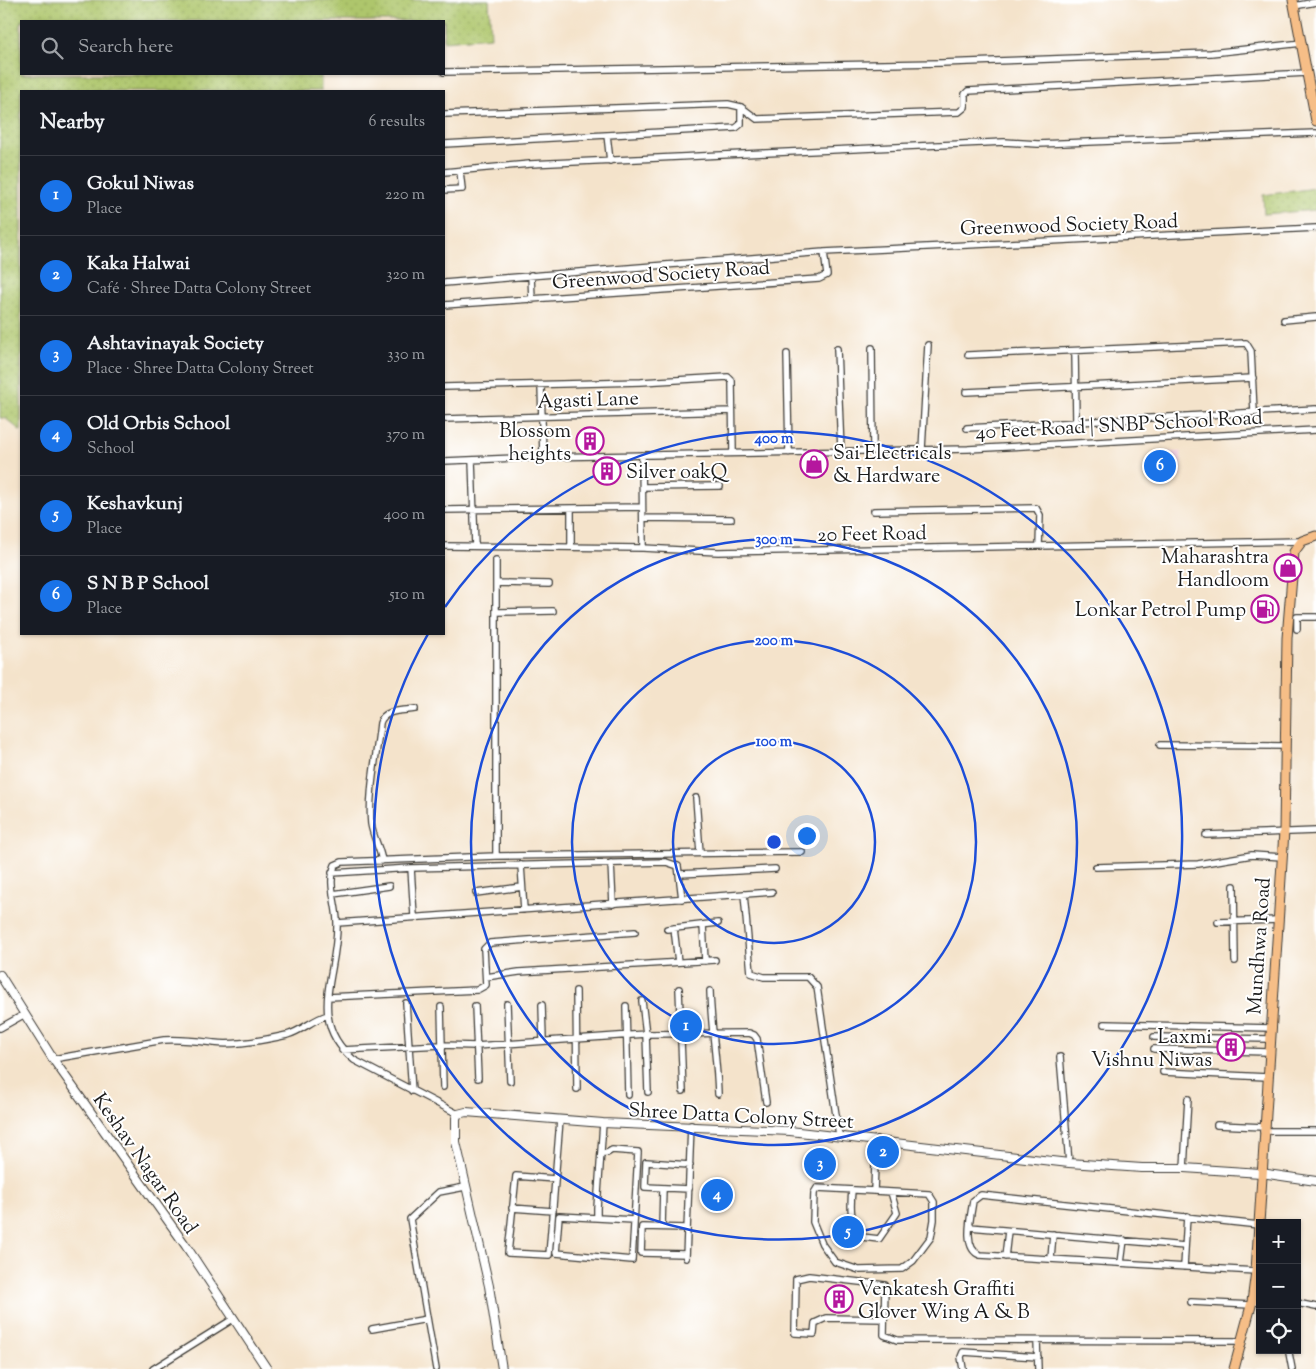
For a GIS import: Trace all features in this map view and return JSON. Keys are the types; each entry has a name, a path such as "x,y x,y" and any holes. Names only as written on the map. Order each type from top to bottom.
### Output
{"main road":[{"path":"1293,3 1316,121"},
{"path":"1302,541 1316,536"},
{"name":"Mundhwa Road","path":"1258,1219 1284,831 1288,628 1294,552 1302,541"},
{"name":"Mundhwa Road","path":"1234,1369 1254,1303 1256,1271"}],"street":[{"path":"1293,3 1316,2"},
{"path":"445,72 941,63 1211,53 1302,43"},
{"path":"445,114 728,104 741,107 757,119 959,112 965,107 965,94 968,91 1307,73"},
{"path":"445,144 736,128 741,124 741,107"},
{"path":"445,172 530,164 994,143 1038,144 1316,133"},
{"path":"607,135 610,161"},
{"path":"445,190 462,189 460,171"},
{"name":"Greenwood Society Road","path":"445,283 824,252 1316,228"},
{"name":"Greenwood Society Road","path":"445,305 819,279 827,275 824,252"},
{"name":"Greenwood Society Road","path":"531,275 532,300"},
{"path":"1284,320 1316,317"},
{"path":"968,355 1246,343 1251,351 1254,412"},
{"path":"922,448 928,345"},
{"path":"872,348 873,450"},
{"path":"837,349 841,450"},
{"path":"1075,351 1076,422"},
{"path":"787,354 789,453"},
{"path":"445,387 728,377 732,381 733,453"},
{"path":"966,392 1253,378"},
{"path":"541,385 543,457"},
{"path":"967,428 1316,409"},
{"name":"Agasti Lane","path":"445,419 732,411"},
{"name":"40 Feet Road | SNBP School Road","path":"445,461 922,448 968,449 1316,430"},
{"path":"642,455 643,548"},
{"path":"472,460 476,546"},
{"path":"643,487 720,486"},
{"path":"445,510 571,510 642,507"},
{"path":"874,511 1036,508 1040,515 1039,546"},
{"path":"571,510 571,547"},
{"path":"643,518 731,519"},
{"name":"20 Feet Road","path":"445,546 643,548 718,552 1302,541"},
{"path":"496,560 496,856"},
{"path":"496,583 549,584"},
{"path":"496,612 553,612"},
{"path":"1297,629 1297,617 1316,617"},
{"path":"382,861 371,825 380,723 384,715 388,713 415,709"},
{"path":"1160,745 1286,746"},
{"path":"696,798 700,853"},
{"path":"1206,835 1316,830"},
{"path":"502,1369 489,1286 456,1142 456,1118 458,1114 354,1060 342,1050 331,1029 328,1015 328,997 338,923 333,894 332,873 335,865 342,862 496,856 802,852"},
{"path":"1096,867 1198,864 1252,855 1282,857"},
{"path":"332,873 411,868 672,862 678,866 682,899"},
{"path":"611,863 614,904"},
{"path":"521,865 524,910"},
{"path":"411,868 414,916"},
{"path":"680,874 775,870"},
{"path":"333,894 389,886"},
{"path":"1234,886 1235,961"},
{"path":"476,893 522,887"},
{"path":"338,923 414,916 772,892"},
{"path":"744,894 751,973 764,977 808,977 818,987 839,1135"},
{"path":"1218,922 1278,920"},
{"path":"667,929 718,923"},
{"path":"703,925 705,961"},
{"path":"674,928 678,962"},
{"path":"328,997 477,990 483,988 486,977 484,948 490,943 635,932"},
{"path":"486,977 519,972 714,960"},
{"name":"Keshav Nagar Road","path":"0,975 53,1059 186,1246 266,1369"},
{"path":"679,989 682,1091"},
{"path":"576,991 577,1089"},
{"path":"710,991 711,1032 716,1053 718,1094"},
{"path":"642,1001 646,1034 648,1092"},
{"path":"406,1003 412,1091"},
{"path":"508,1004 510,1080"},
{"path":"542,1005 543,1040"},
{"path":"475,1006 478,1078"},
{"path":"626,1006 628,1095"},
{"path":"441,1007 443,1087"},
{"path":"0,1028 25,1014"},
{"path":"53,1059 164,1040 223,1043 278,1037 297,1031 315,1019 328,1015"},
{"path":"1104,1024 1270,1028"},
{"path":"342,1050 441,1045 476,1046 576,1038 628,1037 646,1034 749,1033 754,1035 766,1102"},
{"path":"1154,1037 1270,1040"},
{"path":"1154,1049 1269,1052"},
{"path":"1060,1057 1069,1163"},
{"path":"1163,1072 1267,1077"},
{"path":"1184,1168 1188,1099"},
{"name":"Shree Datta Colony Street","path":"458,1114 466,1112 603,1123 691,1125 839,1135 1069,1163 1261,1173 1316,1181"},
{"path":"555,1179 516,1176 508,1253 549,1255 560,1120"},
{"path":"597,1218 603,1123"},
{"path":"687,1228 642,1227 642,1253 686,1256 691,1125"},
{"path":"1217,1125 1316,1132"},
{"path":"874,1191 876,1139"},
{"path":"601,1152 607,1153 612,1150 638,1152 632,1260 556,1254 559,1216 634,1220"},
{"path":"689,1189 645,1187 646,1162 690,1165"},
{"path":"436,1369 410,1219 439,1192 465,1187"},
{"path":"662,1227 664,1188"},
{"path":"817,1188 874,1191 929,1194 932,1197 934,1220 931,1237 913,1261 902,1270 859,1270 835,1262 828,1255 813,1222 814,1192 817,1188"},
{"path":"852,1190 849,1210 857,1230 862,1237 879,1239 897,1213 891,1192"},
{"path":"1256,1225 981,1195 973,1201 970,1227 970,1244 976,1254 1256,1271"},
{"path":"512,1208 553,1211"},
{"path":"1184,1267 1187,1216"},
{"path":"970,1227 1185,1246"},
{"path":"1005,1257 1008,1231"},
{"path":"1051,1259 1053,1234"},
{"path":"1121,1263 1124,1240"},
{"path":"884,1319 826,1318 815,1323 814,1334 795,1333 796,1279 809,1276 882,1283 887,1290 884,1335 897,1340 1242,1342"},
{"path":"1190,1302 1254,1303"},
{"path":"1301,1304 1316,1307"},
{"path":"153,1369 233,1319"},
{"path":"372,1329 427,1319"},
{"path":"1037,1341 1038,1369"},
{"path":"963,1369 961,1357 963,1352 1038,1357"},
{"path":"1289,1354 1292,1369"}],"shaded area":[{"path":"1165,452 1181,452 1182,476 1167,477"}],"green space":[{"path":"0,0 489,0 491,37 445,41 445,20 20,20 20,75 321,75 321,90 20,90 20,430 5,418 0,418"},
{"path":"1316,188 1316,210 1264,214 1263,195"}],"place":[{"name":"Blossom heights","path":"590,441"},
{"name":"Sai Electricals & Hardware","path":"814,464"},
{"name":"S N B P School","path":"1160,466"},
{"name":"Silver oakQ","path":"607,471"},
{"name":"Maharashtra Handloom","path":"1288,568"},
{"name":"Lonkar Petrol Pump","path":"1265,609"},
{"name":"Gokul Niwas","path":"686,1026"},
{"name":"Laxmi Vishnu Niwas","path":"1231,1047"},
{"name":"Kaka Halwai","path":"883,1152"},
{"name":"Ashtavinayak Society","path":"820,1164"},
{"name":"Old Orbis School","path":"717,1195"},
{"name":"Keshavkunj","path":"848,1232"},
{"name":"Venkatesh Graffiti Glover Wing A & B","path":"839,1299"}]}
